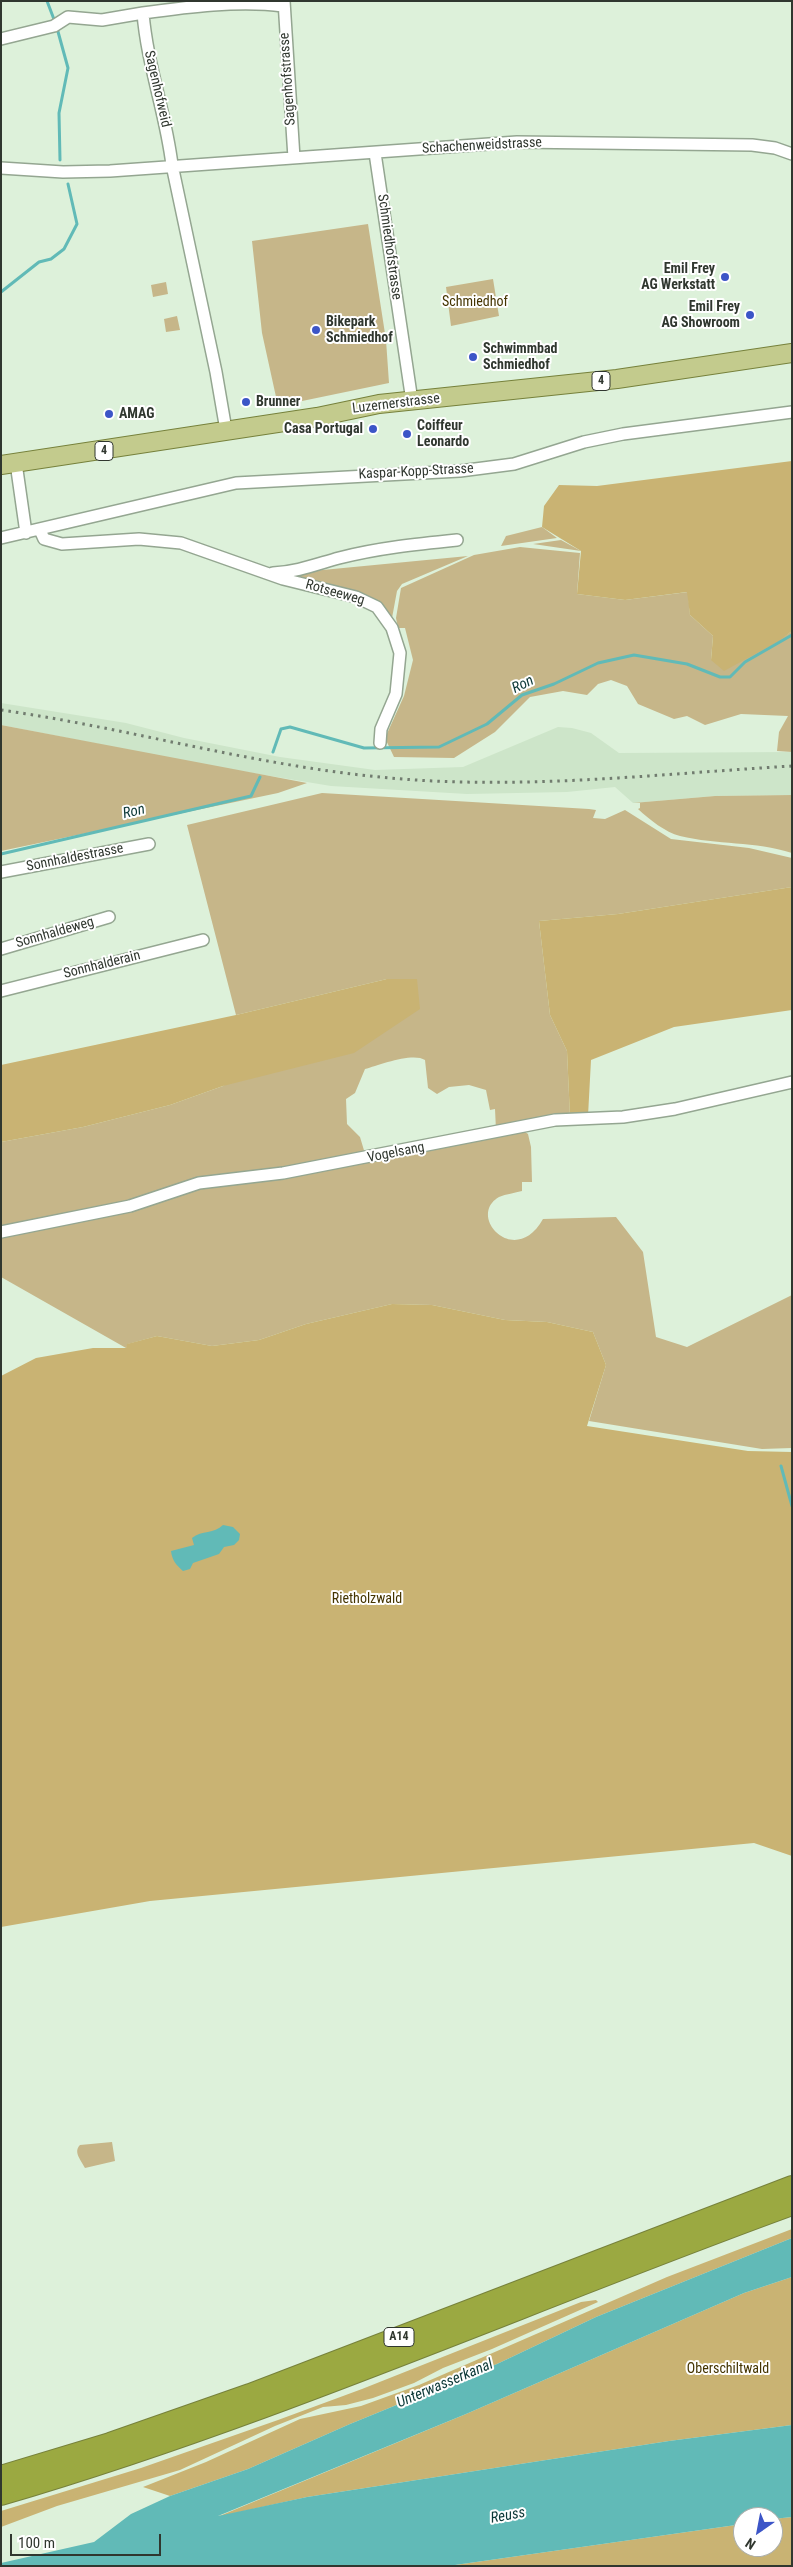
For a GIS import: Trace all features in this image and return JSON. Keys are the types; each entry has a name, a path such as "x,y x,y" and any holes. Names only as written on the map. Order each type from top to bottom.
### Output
{"highway":[{"name":"A14","path":"1,2476 102,2446 234,2400 792,2186"},
{"name":"A14","path":"1,2495 104,2464 231,2420 792,2205"}],"main road":[{"name":"Luzernerstrasse","path":"9,464 412,401 617,379 792,353"}],"street":[{"path":"1,39 54,26 68,17 102,20 143,13 238,2 284,3"},
{"name":"Sagenhofstrasse","path":"284,3 294,158"},
{"name":"Sagenhofweid","path":"143,13 144,34 168,138 172,165"},
{"name":"Schachenweidstrasse","path":"1,168 63,172 375,153 517,142 752,146 775,148 792,154"},
{"name":"Schmiedhofstrasse","path":"375,153 412,401"},
{"path":"172,165 216,372 226,430"},
{"name":"Kaspar-Kopp-Strasse","path":"1,538 26,534 236,483 460,471 514,464 584,442 623,434 792,412"},
{"path":"9,464 26,534"},
{"name":"Rotseeweg","path":"40,530 44,539 62,544 139,539 181,543 268,573 356,597 377,607 384,615 397,639 400,666 396,694 381,729 380,743"},
{"name":"Rotseeweg","path":"268,573 313,568 338,558 395,546 457,540"},
{"name":"Sonnhaldestrasse","path":"1,872 149,844"},
{"name":"Sonnhaldeweg","path":"1,949 109,917"},
{"name":"Sonnhalderain","path":"1,990 203,940"},
{"name":"Vogelsang","path":"1,1232 130,1206 200,1183 312,1168 554,1120 623,1117 674,1110 792,1082"}],"shaded area":[{"path":"1,703 126,723 184,738 280,757 375,770 463,767 558,727 572,728 591,733 619,753 792,752 792,795 715,796 633,803 615,787 567,792 467,794 331,786 216,767 1,725"}],"green space":[{"path":"368,224 386,340 389,383 278,406 262,333 252,241"},
{"name":"Schmiedhof","path":"493,279 499,316 451,326 446,287"},
{"path":"166,282 168,294 153,297 151,285"},
{"path":"177,316 180,330 166,332 164,319"},
{"path":"792,461 792,631 779,641 724,671 711,660 713,636 690,615 687,592 625,600 577,594 581,551 542,527 544,506 559,485 597,486"},
{"path":"542,527 557,538 501,546 506,536"},
{"path":"561,540 581,551 533,544"},
{"path":"520,547 580,553 577,594 625,600 688,592 690,615 713,636 711,660 763,648 792,631 792,752 777,751 779,732 788,716 741,714 705,725 687,716 674,719 638,704 627,686 611,680 598,684 587,695 563,691 530,697 495,732 454,758 394,757 385,738 404,696 413,660 405,628 398,628 396,618 401,588 474,555"},
{"path":"468,556 402,584 397,591 392,618 383,608 281,574"},
{"path":"1,725 307,783 278,793 1,851"},
{"path":"322,793 589,809 596,810 593,818 605,819 625,810 671,839 749,848 792,858 792,887 618,914 539,921 550,1015 567,1051 570,1117 496,1130 495,1109 490,1110 486,1090 469,1085 449,1087 437,1094 428,1088 425,1060 413,1057 404,1058 365,1069 355,1093 346,1099 347,1124 360,1137 366,1157 271,1173 1,1230 1,1142 83,1127 170,1105 223,1086 387,979 236,1015 187,825"},
{"path":"792,795 792,853 778,849 680,836 663,829 638,809 640,808 640,803 633,803 715,796"},
{"path":"792,887 792,1010 674,1027 591,1060 588,1116 570,1117 567,1051 550,1015 539,921 618,914"},
{"path":"387,979 417,979 420,1009 354,1053 223,1086 170,1105 83,1127 1,1142 1,1065 236,1015"},
{"path":"522,1130 528,1134 531,1147 532,1182 522,1182 522,1191 499,1197 490,1205 488,1215 491,1225 498,1234 508,1239 520,1239 532,1233 543,1219 616,1217 643,1252 656,1337 687,1347 792,1295 792,1448 762,1449 589,1421 606,1365 593,1332 547,1322 505,1320 432,1305 392,1304 306,1324 259,1340 212,1346 157,1336 128,1344 126,1348 1,1277 1,1235 172,1193"},
{"name":"Rietholzwald","path":"392,1304 432,1305 505,1320 547,1322 593,1332 606,1365 587,1426 748,1451 792,1452 792,1856 754,1843 150,1901 1,1927 1,1376 36,1358 93,1348 126,1348 127,1344 157,1336 212,1346 259,1340 306,1324"},
{"path":"112,2142 115,2161 85,2168 77,2153 80,2145"},
{"path":"792,2229 792,2238 596,2317 497,2364 350,2424 248,2469 170,2496 143,2487 206,2462 300,2419 361,2406 419,2385 667,2277"},
{"name":"Oberschiltwald","path":"792,2277 792,2425 669,2441 307,2497 217,2517 466,2414 744,2293"},
{"path":"596,2300 598,2302 492,2349 443,2368 414,2383 373,2398 346,2405 323,2407 275,2426 180,2470 57,2506 1,2527 1,2511 141,2468 278,2420 362,2389 581,2302"},
{"path":"792,2517 792,2566 448,2566 733,2525 733,2557 783,2557 783,2518"}],"water":[{"path":"223,1525 233,1527 240,1534 239,1540 234,1545 224,1547 219,1554 193,1563 190,1569 183,1571 178,1567 173,1560 171,1551 194,1545 192,1538 216,1530"},
{"name":"Reuss","path":"792,2238 792,2277 744,2293 466,2414 218,2516 307,2497 669,2441 792,2425 792,2517 783,2518 783,2507 733,2507 733,2525 448,2566 1,2566 1,2563 94,2542 131,2514 170,2496 248,2469 350,2424 497,2364 596,2317"}],"waterway":[{"path":"47,1 55,22"},
{"path":"57,28 68,68 59,113 60,160"},
{"path":"1,292 39,262 51,259 64,249 77,224 68,184"},
{"name":"Ron","path":"273,752 281,729 290,727 364,748 439,747 487,724 522,695 554,684 598,663 634,655 687,664 720,677 730,677 745,662 792,635"},
{"name":"Ron","path":"1,854 251,796 260,777"},
{"path":"781,1466 792,1506"}],"railway":[{"path":"1,710 96,726 285,764 380,777 431,781 534,782 586,780 792,766"}],"place":[{"name":"Emil Frey AG Werkstatt","path":"725,277"},
{"name":"Emil Frey AG Showroom","path":"750,315"},
{"name":"Bikepark Schmiedhof","path":"316,330"},
{"name":"Schwimmbad Schmiedhof","path":"473,357"},
{"name":"Brunner","path":"246,402"},
{"name":"AMAG","path":"109,414"},
{"name":"Casa Portugal","path":"373,429"},
{"name":"Coiffeur Leonardo","path":"407,434"}],"water label":[{"name":"Unterwasserkanal","path":"445,2384"}]}
